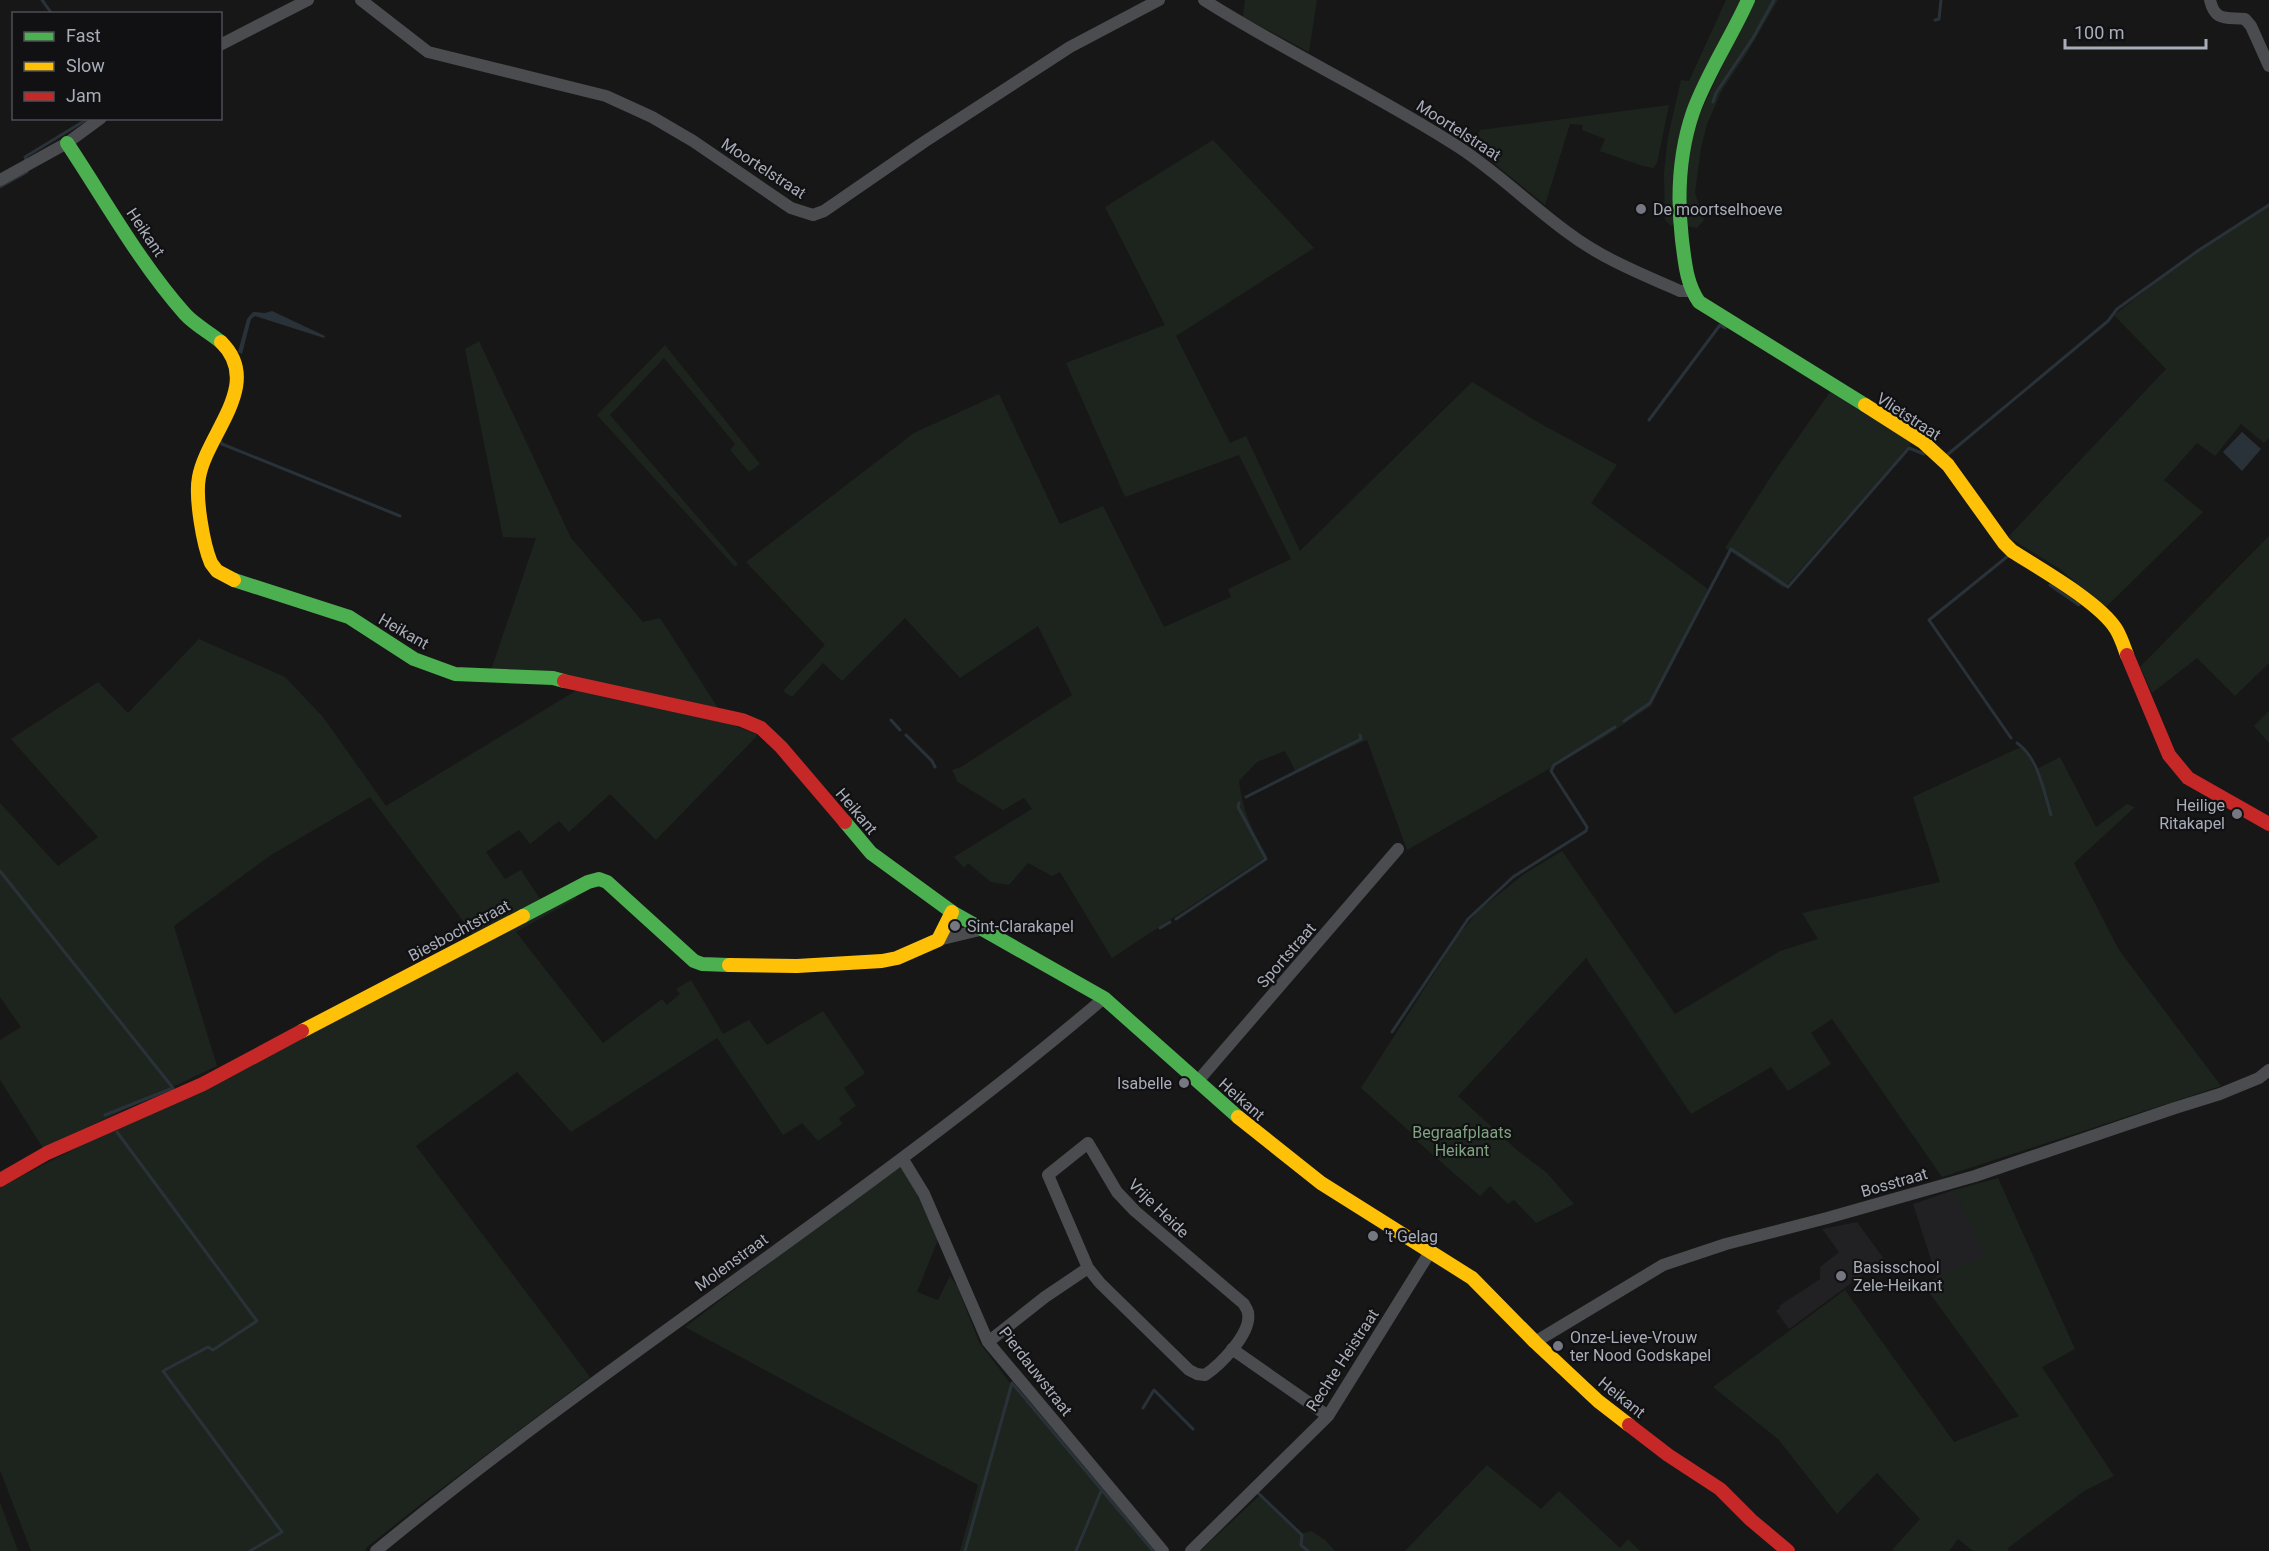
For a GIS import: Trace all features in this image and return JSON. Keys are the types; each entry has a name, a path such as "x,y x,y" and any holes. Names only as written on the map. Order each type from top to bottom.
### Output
{"street":[{"path":"222,44 308,0"},
{"name":"Moortelstraat","path":"361,0 428,52 564,84 628,105 693,141 791,208 813,215 824,211 924,142 1070,47 1159,0"},
{"name":"Moortelstraat","path":"1204,0 1275,44 1400,111 1460,148 1487,167 1567,233 1596,252 1680,291 1690,291"},
{"path":"1690,291 1679,210 1679,188 1686,138 1700,96 1748,0"},
{"path":"2210,0 2213,12 2219,17 2246,19 2269,66"},
{"path":"0,180 67,143 98,120"},
{"name":"Heikant","path":"67,143 168,294 190,319 228,350 236,364 236,388 231,406 199,473 198,491 201,515 211,565 216,572 349,617 414,659 456,674 553,678 742,720 761,728 781,747 871,853 952,912 1104,998 1260,1137 1321,1184 1472,1278 1598,1401 1668,1455 1719,1489 1788,1551"},
{"name":"Vlietstraat","path":"1690,291 1700,302 1923,442 1938,454 2012,551 2083,598 2103,614 2116,629 2169,755 2188,778 2269,824"},
{"name":"Sportstraat","path":"1197,1082 1398,849"},
{"name":"Biesbochtstraat","path":"0,1180 48,1152 203,1084 353,1003 554,899 599,879 607,882 621,894 694,961 702,964 797,966 882,962 938,940 984,929"},
{"path":"938,940 952,912"},
{"name":"Molenstraat","path":"376,1551 566,1404 902,1158 1030,1061 1104,998"},
{"name":"Bosstraat","path":"1535,1342 1663,1265 1726,1244 1975,1176 2220,1094 2259,1078 2269,1070"},
{"name":"Vrije Heide","path":"1088,1143 1117,1192 1135,1211 1244,1304 1248,1314 1246,1326 1232,1350 1217,1367 1205,1376 1197,1374 1190,1370 1100,1283 1088,1268 1048,1175 1088,1143"},
{"name":"Pierdauwstraat","path":"902,1158 924,1194 988,1342 1163,1551"},
{"name":"Rechte Heistraat","path":"1191,1551 1328,1416 1430,1252"},
{"path":"988,1342 1045,1297 1088,1268"},
{"path":"1232,1350 1328,1416"}],"shaded area":[{"path":"272,311 325,336 324,338 255,316 251,319 242,354 238,352 247,319 253,312"},
{"path":"2242,432 2261,449 2242,471 2223,452"},
{"name":"Basisschool Zele-Heikant","path":"1954,1190 1987,1255 1937,1278 1913,1204"},
{"name":"Basisschool Zele-Heikant","path":"1857,1222 1884,1259 1789,1329 1776,1311 1780,1308 1779,1306 1820,1279 1820,1267 1839,1252 1822,1229"}],"green space":[{"path":"1245,0 1317,0 1309,52 1243,17"},
{"path":"1726,0 1741,0 1714,53 1675,223 1671,226 1665,220 1664,173 1668,137 1681,80 1689,81"},
{"path":"1753,0 1778,0 1722,90 1707,124 1695,193 1704,220 1697,228 1686,226 1685,179 1698,118"},
{"path":"1669,105 1657,163 1653,168 1600,151 1605,139 1582,130 1583,125 1570,124 1545,205 1474,147 1480,130"},
{"path":"1213,140 1314,248 1176,336 1230,443 1246,436 1300,551 1472,382 1541,424 1617,465 1591,503 1708,589 1651,706 1603,738 1407,850 1367,740 1296,772 1285,751 1257,762 1239,781 1249,820 1267,856 1112,958 1060,872 1052,876 1028,863 1009,885 991,882 968,863 964,868 954,857 1032,809 1024,798 1003,810 958,782 952,770 961,767 1072,695 1038,626 960,678 905,618 842,681 823,663 792,697 783,691 825,645 746,562 914,433 999,394 1060,524 1103,506 1164,627 1231,597 1228,589 1291,559 1239,455 1125,497 1066,363 1165,325 1105,207"},
{"path":"2269,205 2269,438 2264,443 2241,424 2215,456 2197,443 2164,480 2203,512 2105,608 2060,569 2008,537 2166,369 2114,315 2198,250"},
{"path":"479,341 571,538 643,622 660,618 718,708 491,670 536,538 503,537 465,349"},
{"path":"665,345 760,464 749,472 730,450 735,444 664,358 610,415 738,564 735,567 597,415"},
{"path":"1830,392 1912,443 1784,588 1725,548"},
{"path":"2269,536 2269,663 2235,696 2197,658 2152,693 2140,667"},
{"path":"199,639 285,677 323,717 386,806 577,690 730,724 756,734 757,736 656,840 610,794 569,832 559,821 530,844 519,830 486,852 505,879 521,870 540,899 568,886 577,898 516,932 603,1043 662,999 667,1005 680,994 676,989 691,980 723,1034 749,1020 767,1045 823,1011 865,1073 844,1088 856,1106 839,1118 842,1124 818,1141 802,1123 783,1135 717,1038 571,1132 517,1072 416,1146 590,1377 425,1501 365,1551 31,1551 0,1470 0,1187 479,942 370,797 271,855 174,926 217,1066 43,1148 0,1080 0,1040 21,1027 0,997 0,803 58,866 98,837 11,739 98,682 128,713"},
{"path":"2269,711 2269,743 2254,726"},
{"name":"Begraafplaats Heikant","path":"2023,746 2035,770 2060,757 2096,827 2127,804 2135,807 2074,863 2119,950 2221,1086 1942,1177 1832,1019 1811,1033 1831,1064 1788,1091 1771,1067 1691,1114 1586,958 1458,1096 1518,1151 1547,1173 1574,1204 1536,1223 1514,1200 1508,1204 1490,1186 1480,1196 1361,1088 1458,936 1478,911 1524,874 1562,851 1675,1014 1780,951 1818,939 1802,913 1940,882 1913,797"},
{"path":"899,1167 904,1169 939,1237 917,1292 938,1300 950,1276 957,1286 979,1342 1007,1379 1156,1551 960,1551 978,1485 685,1327"},
{"path":"1998,1178 2075,1349 2042,1367 2114,1476 2084,1491 2008,1548 2009,1551 1973,1551 1958,1539 1949,1551 1894,1551 1892,1550 1920,1519 1877,1473 1837,1514 1778,1439 1713,1387 1845,1290 1954,1442 2019,1416 1923,1284 1986,1255 1954,1190"},
{"path":"1487,1465 1541,1509 1559,1491 1620,1548 1628,1539 1640,1551 1405,1551"},
{"path":"1259,1496 1300,1534 1311,1531 1325,1540 1335,1551 1200,1551"},
{"path":"0,1502 18,1551 0,1551"}],"waterway":[{"path":"42,0 51,12"},
{"path":"1713,102 1716,93 1753,38 1774,0"},
{"path":"1935,20 1939,19 1941,0"},
{"path":"27,162 25,157 86,120"},
{"path":"0,187 27,172"},
{"path":"1947,455 2108,321 2117,309 2199,250 2269,205"},
{"path":"1649,420 1720,325 1725,328"},
{"path":"220,440 222,444 400,516"},
{"path":"1624,721 1650,703 1731,549 1788,587 1909,448 1924,454"},
{"path":"2010,557 2008,556 1929,620 2011,738"},
{"path":"2050,585 2079,605"},
{"path":"891,720 900,730"},
{"path":"1392,1032 1468,919 1513,877 1586,831 1587,827 1551,771 1554,765 1615,727"},
{"path":"906,735 932,761 935,767"},
{"path":"1246,797 1361,739 1360,735"},
{"path":"2017,743 2024,749 2035,766 2051,815"},
{"path":"1176,919 1266,859 1238,807 1239,803"},
{"path":"0,871 173,1088 105,1115"},
{"path":"1160,928 1170,922"},
{"path":"117,1132 257,1321 213,1350 208,1347 163,1371 282,1532 250,1551"},
{"path":"965,1551 1012,1383 1153,1551"},
{"path":"1143,1408 1154,1390 1193,1429"},
{"path":"1076,1551 1102,1489"},
{"path":"1258,1493 1302,1535 1301,1545 1308,1551"}],"traffic: fast":[{"path":"1748,0 1712,69 1688,128 1680,175 1680,208 1682,240 1689,280 1699,302 1865,405"},
{"path":"67,143 137,252 168,294 189,318 221,342"},
{"path":"234,580 349,617 414,659 455,674 553,678 564,681"},
{"path":"845,822 871,853 952,912 1104,998 1238,1117"},
{"path":"523,916 588,882 599,879 607,882 694,961 702,964 729,965"}],"traffic: slow":[{"path":"221,342 233,358 237,375 235,392 204,460 199,477 198,496 203,533 211,563 217,571 234,580"},
{"path":"1865,405 1923,442 1948,465 2004,543 2012,551 2097,608 2116,629 2127,655"},
{"path":"729,965 797,966 897,958 938,940 952,912"},
{"path":"302,1031 523,916"},
{"path":"1238,1117 1321,1183 1472,1278 1598,1401 1629,1425"}],"traffic: jam":[{"path":"2127,655 2169,755 2188,778 2269,824"},
{"path":"564,681 742,720 761,728 781,747 845,822"},
{"path":"0,1180 47,1153 203,1084 302,1031"},
{"path":"1629,1425 1668,1455 1720,1489 1751,1520 1788,1551"}],"place":[{"name":"De moortselhoeve","path":"1641,209"},
{"name":"Heilige Ritakapel","path":"2237,814"},
{"name":"Sint-Clarakapel","path":"955,926"},
{"name":"Isabelle","path":"1184,1083"},
{"name":"'t Gelag","path":"1373,1236"},
{"name":"Basisschool Zele-Heikant","path":"1841,1276"},
{"name":"Onze-Lieve-Vrouw ter Nood Godskapel","path":"1558,1346"}]}
